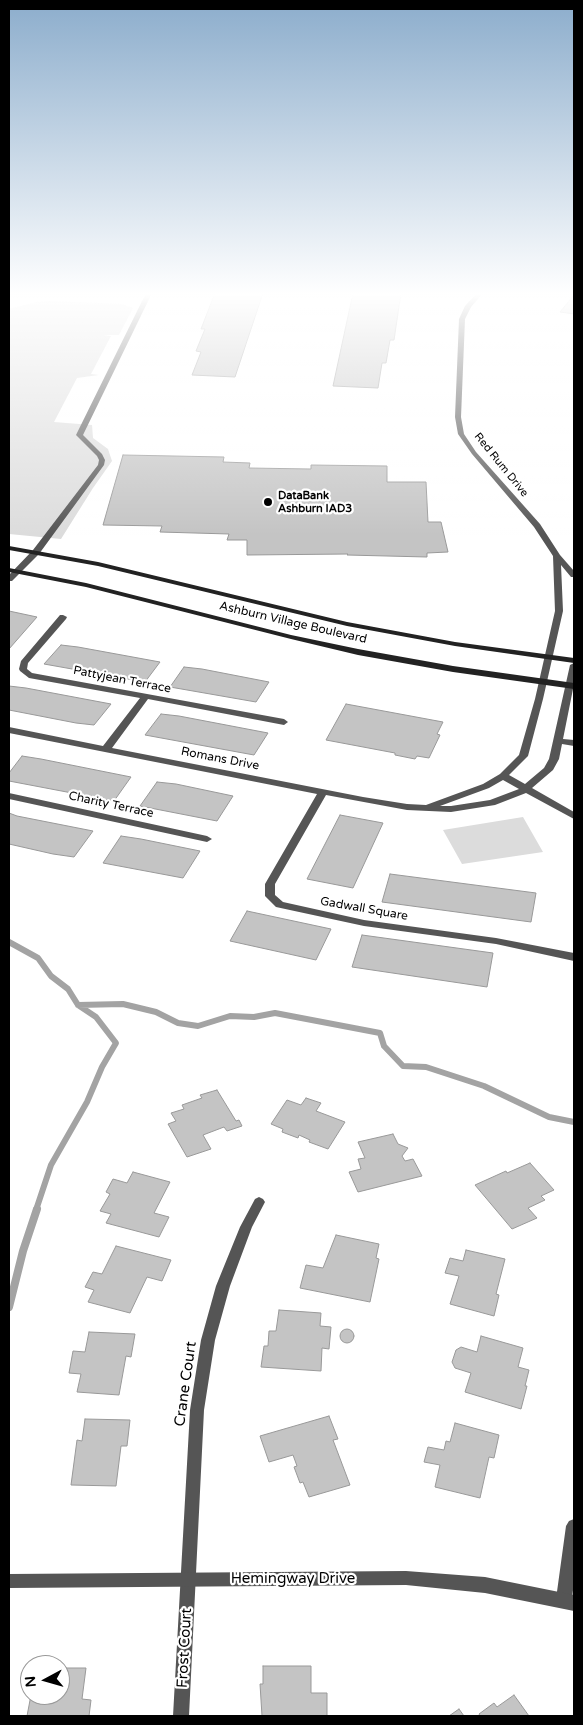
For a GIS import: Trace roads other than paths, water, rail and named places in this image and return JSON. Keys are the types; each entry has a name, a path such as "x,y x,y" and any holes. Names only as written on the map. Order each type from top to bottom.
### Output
{"main road":[{"name":"Ashburn Village Boulevard","path":"9,548 106,566 347,624 574,663"},
{"name":"Ashburn Village Boulevard","path":"13,571 123,594 320,644 398,660 572,686"}],"street":[{"path":"9,579 13,571 36,552 101,465 100,455 79,435 109,374"},
{"name":"Red Rum Drive","path":"460,374 458,416 461,434 474,453 537,526 574,575"},
{"path":"542,682 559,611 558,556"},
{"name":"Pattyjean Terrace","path":"63,617 24,663 22,669 29,675 284,722"},
{"path":"572,686 574,663"},
{"name":"Romans Drive","path":"427,807 474,790 502,776 523,756 542,682"},
{"name":"Romans Drive","path":"12,731 363,800 408,807 450,809 492,802 524,790 548,770 554,759 572,686"},
{"path":"105,750 145,697"},
{"path":"9,740 12,731"},
{"path":"558,741 574,743"},
{"path":"502,776 524,790 574,816"},
{"name":"Gadwall Square","path":"323,792 270,884 270,896 280,905 364,923 496,942 574,957"},
{"name":"Charity Terrace","path":"9,796 207,839"},
{"name":"Crane Court","path":"188,1579 197,1410 208,1340 223,1286 246,1227 259,1202"},
{"path":"569,1601 574,1526"},
{"name":"Hemingway Drive","path":"9,1581 406,1578 485,1585 569,1601"},
{"name":"Frost Court","path":"181,1716 188,1579"}],"waterway":[{"path":"9,942 38,958 51,976 68,989 78,1005"},
{"path":"78,1005 123,1004 156,1012 178,1023 198,1026 230,1016 254,1017 275,1013 380,1033 384,1046 403,1066 426,1067 484,1086 549,1117 574,1122"},
{"path":"36,1210 51,1165 87,1102 102,1067 116,1043 96,1017 78,1005"},
{"path":"9,1307 23,1251 37,1209"}],"place":[{"name":"DataBank Ashburn IAD3","path":"268,502"}]}
